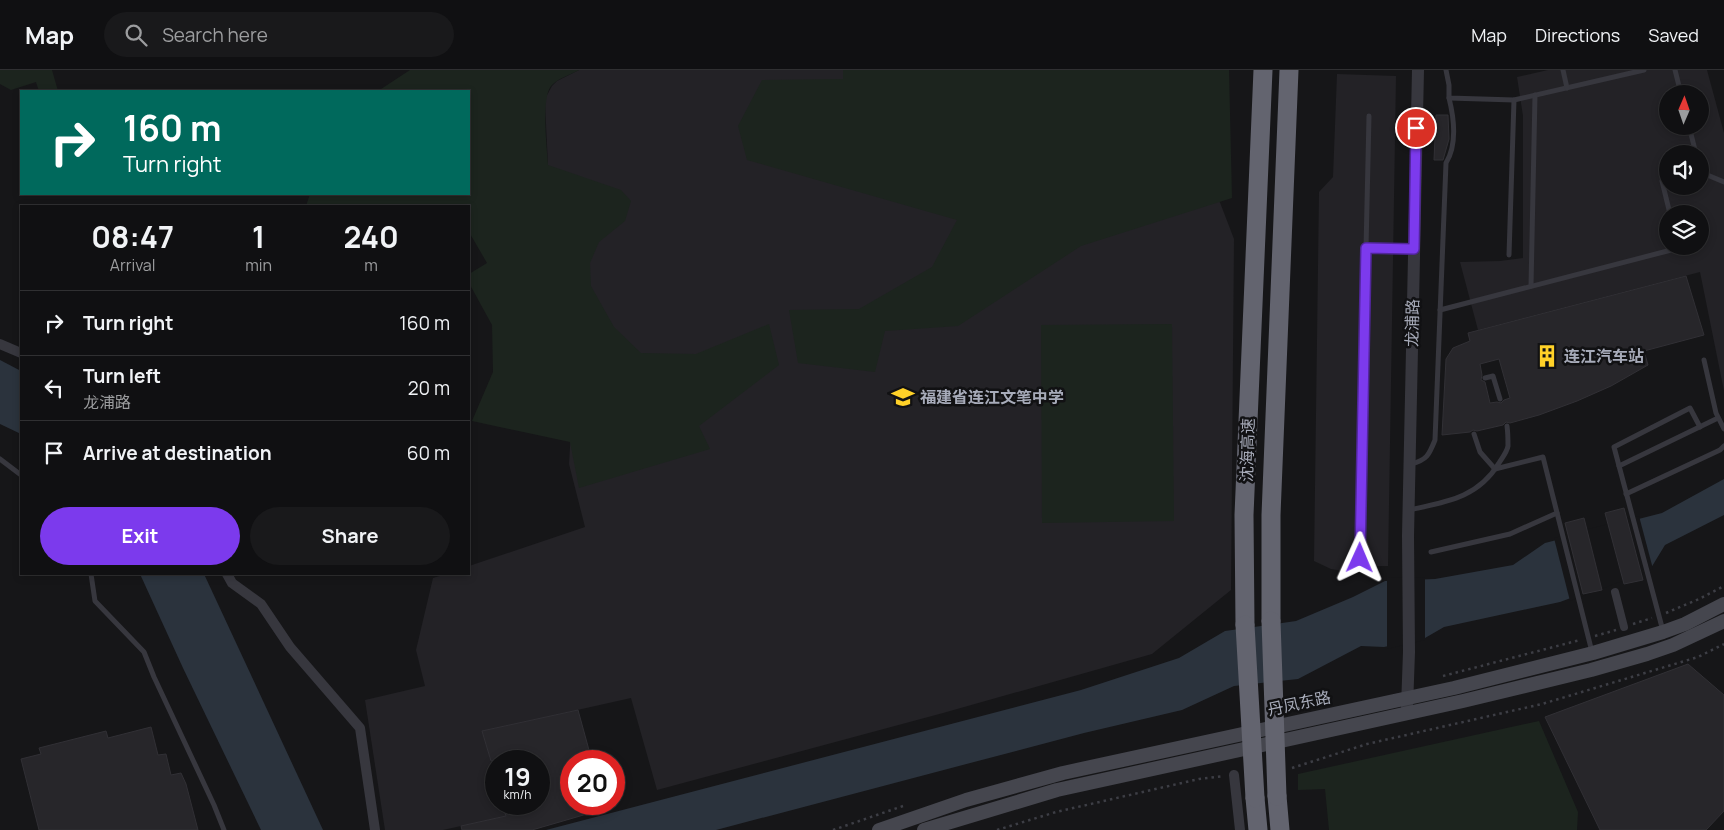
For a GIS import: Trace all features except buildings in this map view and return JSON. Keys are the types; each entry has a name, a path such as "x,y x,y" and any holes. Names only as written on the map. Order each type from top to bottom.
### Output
{"highway":[{"name":"沈海高速","path":"1258,830 1245,625 1244,516 1264,70"},
{"name":"沈海高速","path":"1280,830 1277,796 1271,621 1271,515 1289,70"}],"main road":[{"name":"丹凤东路","path":"879,830 991,793 1070,771 1408,698 1593,653 1685,624 1724,604"},
{"name":"丹凤东路","path":"924,830 1057,790 1546,681 1646,654 1685,640 1724,621"}],"street":[{"name":"龙浦路","path":"1407,713 1418,70"},
{"path":"0,344 20,354"},
{"path":"228,575 232,583 261,604 290,647 360,728 375,830"},
{"path":"1616,592 1624,627"},
{"path":"1234,775 1240,830"}],"lane":[{"path":"1410,464 1420,462 1430,455 1435,440 1446,163 1452,154 1453,114 1449,98 1448,70"},
{"path":"1563,70 1567,88"},
{"path":"1449,98 1514,100 1644,70"},
{"path":"1675,70 1679,85"},
{"path":"1531,286 1535,95"},
{"path":"1509,255 1514,100"},
{"path":"1360,558 1369,116"},
{"path":"1709,176 1724,182"},
{"path":"1366,248 1414,249"},
{"path":"1440,310 1659,253"},
{"path":"1704,360 1716,413 1724,429"},
{"path":"1485,378 1493,376 1500,399"},
{"path":"1663,632 1614,447 1690,408 1700,426"},
{"path":"1618,466 1718,418"},
{"path":"1409,511 1467,494 1484,482 1508,448 1508,426"},
{"path":"1474,434 1480,452 1495,469"},
{"path":"1626,494 1720,450 1724,446"},
{"path":"1495,469 1543,457 1593,653"},
{"path":"0,459 20,475"},
{"path":"1431,552 1510,534 1557,513"},
{"path":"91,575 95,601 144,652 214,804 224,830"}],"path":[{"path":"1288,769 1367,744 1542,704 1698,657 1724,644"},
{"path":"997,830 1056,812 1199,779 1234,775"}],"shaded area":[{"path":"0,70 52,70 58,90 39,90 36,82 11,90 0,84"},
{"path":"410,70 579,70 557,81 548,92 545,124 548,165 621,190 631,201 625,221 599,242 590,263 591,286 614,327 641,353 696,354 769,324 779,365 699,426 710,449 579,488 570,442 472,421 493,372 492,325 470,285 470,273 487,263 470,234 470,205 306,205 310,195 470,195 470,90 380,90"},
{"name":"福建省连江文笔中学","path":"579,70 1177,70 1175,85 1234,239 1231,590 1152,654 943,713 657,790 631,698 483,731 488,750 485,750 485,815 506,816 443,830 385,830 365,700 425,686 416,650 433,578 443,575 470,575 470,566 585,527 569,464 579,296 548,165 545,103 552,86 557,81"},
{"path":"843,70 1229,70 1232,198 1081,246 958,326 885,331 875,372 798,363 789,310 859,309 932,267 957,220 747,160 738,126 762,80 843,79"},
{"path":"1548,70 1707,70 1724,133 1724,391 1700,272 1478,330 1460,262 1500,261 1523,258 1523,116 1517,77"},
{"path":"1337,74 1396,76 1388,566 1370,566 1349,572 1331,569 1314,561 1319,192 1333,177"},
{"path":"1172,324 1174,521 1042,523 1041,325"},
{"path":"0,360 20,370 20,434 0,424"},
{"path":"1724,479 1724,515 1665,545 1651,568 1560,602 1444,627 1425,638 1384,647 1361,646 1298,679 1234,686 1182,710 1084,733 716,830 546,830 603,815 625,815 625,809 1081,690 1179,658 1225,631 1296,621 1385,581 1435,579 1513,565 1545,543 1662,513"},
{"path":"140,575 204,575 323,830 261,830"},
{"path":"1539,721 1578,812 1577,830 1329,830 1325,789 1298,790 1298,774"}],"pier":[{"path":"1639,516 1653,569 1570,601 1554,538"},
{"path":"1425,577 1425,640 1387,649 1387,578"}],"place":[{"name":"连江汽车站","path":"1547,356"},
{"name":"福建省连江文笔中学","path":"903,397"}],"route":[{"path":"1360,558 1366,248 1414,249 1416,128"}]}
